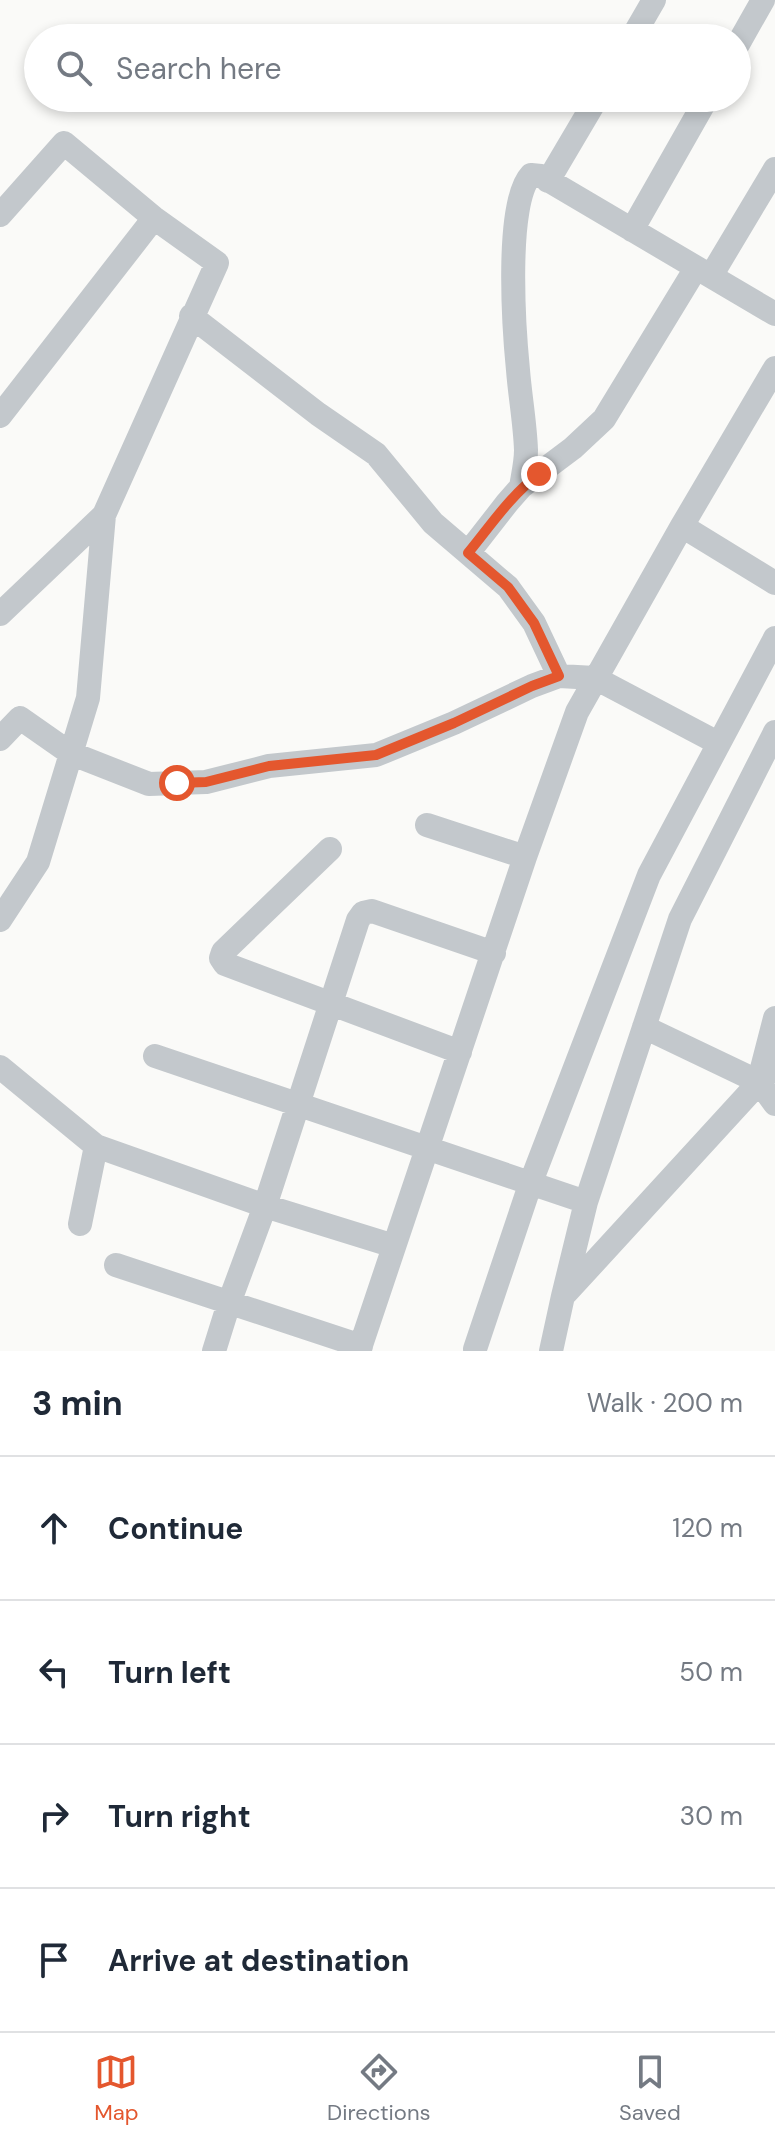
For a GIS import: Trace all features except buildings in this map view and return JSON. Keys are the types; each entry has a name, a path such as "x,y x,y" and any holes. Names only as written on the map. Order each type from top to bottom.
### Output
{"street":[{"path":"640,24 654,0"},
{"path":"749,24 763,0"},
{"path":"548,181 589,112"},
{"path":"632,230 699,112"},
{"path":"0,920 38,862 88,698 104,515 217,263 154,218 64,143 5,200"},
{"path":"468,553 521,487 573,448 604,419 775,169"},
{"path":"521,487 526,451 517,366 513,242 525,182 531,175 541,176 775,314"},
{"path":"0,416 154,218"},
{"path":"191,316 318,414 376,454 433,523 508,587 534,623 559,676"},
{"path":"116,1265 360,1348 577,712 775,368"},
{"path":"0,614 104,515"},
{"path":"682,526 775,583"},
{"path":"475,1349 531,1182 649,875 775,638"},
{"path":"0,739 20,718 70,753 149,784 206,782 269,766 376,755 559,676 595,678 718,743"},
{"path":"551,1351 586,1202 680,919 775,732"},
{"path":"427,825 525,857"},
{"path":"330,849 223,952 221,958 225,964 460,1052"},
{"path":"214,1351 265,1206 358,920 363,913 372,911 494,953"},
{"path":"775,1018 767,1073 775,1104"},
{"path":"644,1027 767,1073"},
{"path":"155,1056 586,1202"},
{"path":"0,1067 96,1146 265,1206 394,1246"},
{"path":"563,1296 767,1073"},
{"path":"80,1224 96,1146"}],"route":[{"path":"177,783 206,782 269,766 376,755 559,676 534,623 508,587 468,553 521,487 539,474"}]}
